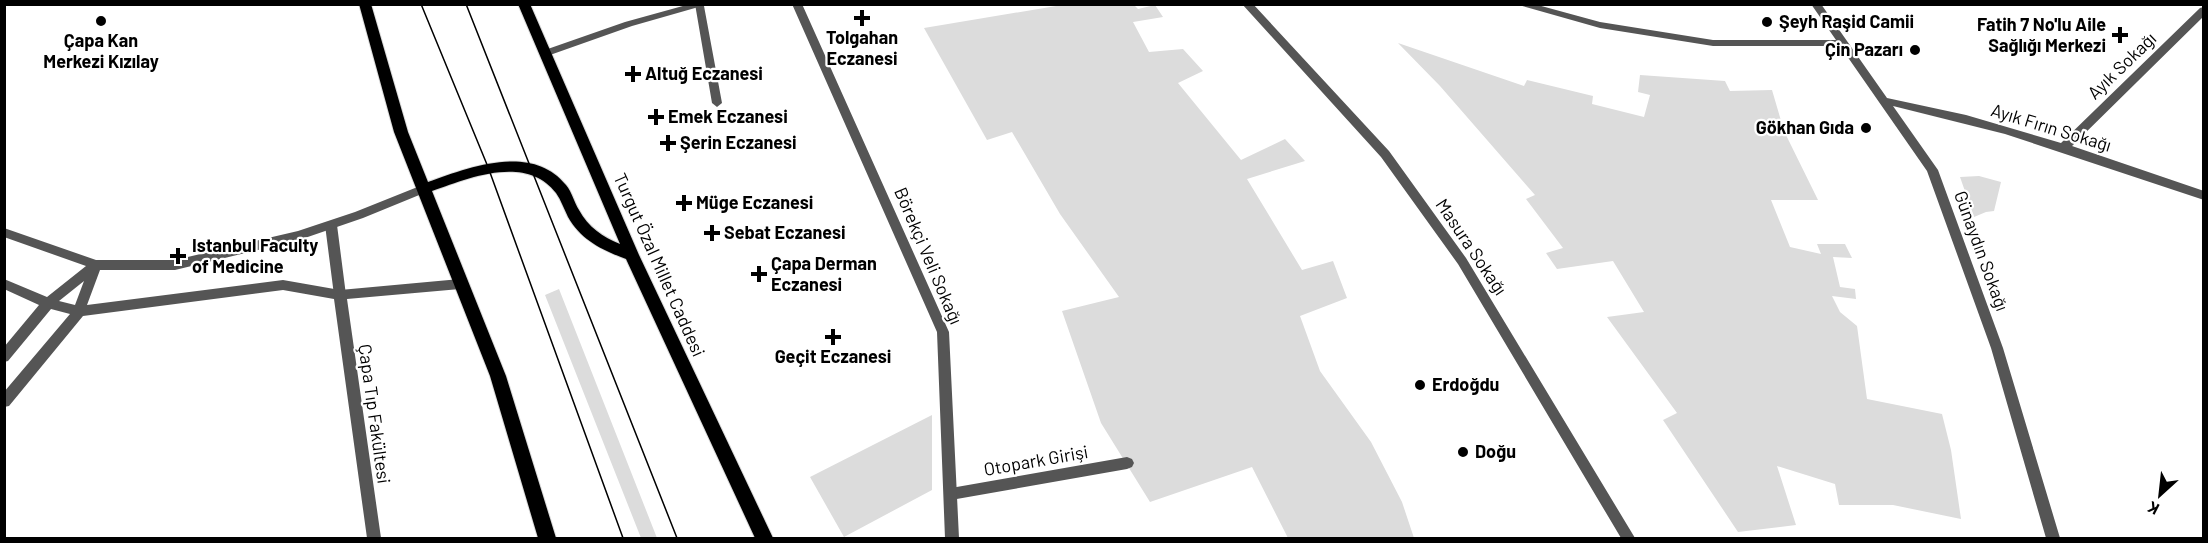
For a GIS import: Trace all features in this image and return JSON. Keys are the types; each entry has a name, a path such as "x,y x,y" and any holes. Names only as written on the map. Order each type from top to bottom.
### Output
{"main road":[{"path":"365,4 401,132 498,376 547,538"},
{"name":"Turgut Özal Millet Caddesi","path":"524,4 632,255 764,538"},
{"path":"425,188 488,167 530,168 548,175 561,189 576,219 588,233 606,246 632,255"}],"street":[{"name":"Börekçi Veli Sokağı","path":"797,4 943,332 952,538"},
{"name":"Masura Sokağı","path":"1247,4 1385,154 1462,261 1628,538"},
{"path":"1520,4 1600,25 1713,43 1842,43"},
{"name":"Günaydın Sokağı","path":"1815,4 1932,170 1997,348 2053,538"},
{"path":"546,53 629,24 701,5 717,103"},
{"name":"Ayık Sokağı","path":"2064,147 2204,10"},
{"name":"Ayık Fırın Sokağı","path":"1885,101 1941,112 2064,147 2204,196"},
{"path":"4,232 96,265 175,265 299,236 425,188"},
{"name":"Çapa Tıp Fakültesi","path":"331,225 374,538"},
{"path":"4,357 48,303 96,265"},
{"path":"4,402 80,311 96,265"},
{"path":"4,284 48,303 80,311 283,285 340,295 460,284"},
{"name":"Otopark Girişi","path":"951,494 1127,464"}],"shaded area":[{"path":"1062,5 1134,5 1138,9 1155,5 1163,17 1133,22 1149,52 1183,49 1203,71 1178,83 1241,160 1285,139 1305,161 1247,179 1302,270 1333,261 1347,298 1300,316 1320,371 1371,442 1402,502 1414,538 1288,538 1252,467 1150,502 1101,423 1062,311 1119,297 1060,214 1012,132 987,140 924,28"},
{"path":"1398,43 1524,86 1527,80 1593,96 1592,104 1644,117 1650,95 1638,92 1640,75 1725,81 1730,91 1772,90 1784,131 1818,200 1771,200 1790,247 1821,254 1817,244 1845,244 1852,258 1833,257 1840,287 1855,289 1856,299 1832,296 1840,312 1857,326 1867,399 1942,414 1951,450 1961,519 1893,505 1839,505 1835,484 1777,466 1796,525 1738,532 1663,420 1677,413 1607,317 1644,312 1613,261 1557,269 1546,253 1563,248 1526,199 1535,195 1440,86"},
{"path":"1979,176 2001,182 1994,211 1974,217 1960,177"},
{"path":"559,289 657,538 641,538 545,295"},
{"path":"932,415 932,490 844,537 810,477"}],"tram line":[{"path":"421,4 488,167 623,538"},
{"path":"466,4 677,538"}],"place":[{"name":"Tolgahan Eczanesi","path":"862,18"},
{"name":"Çapa Kan Merkezi Kızılay","path":"101,21"},
{"name":"Şeyh Raşid Camii","path":"1767,22"},
{"name":"Fatih 7 No'lu Aile Sağlığı Merkezi","path":"2120,35"},
{"name":"Çin Pazarı","path":"1915,50"},
{"name":"Altuğ Eczanesi","path":"633,74"},
{"name":"Emek Eczanesi","path":"656,117"},
{"name":"Gökhan Gıda","path":"1866,128"},
{"name":"Şerin Eczanesi","path":"668,143"},
{"name":"Müge Eczanesi","path":"684,203"},
{"name":"Sebat Eczanesi","path":"712,233"},
{"name":"Istanbul Faculty of Medicine","path":"178,256"},
{"name":"Çapa Derman Eczanesi","path":"759,274"},
{"name":"Geçit Eczanesi","path":"833,337"},
{"name":"Erdoğdu","path":"1420,385"},
{"name":"Doğu","path":"1463,452"}]}
